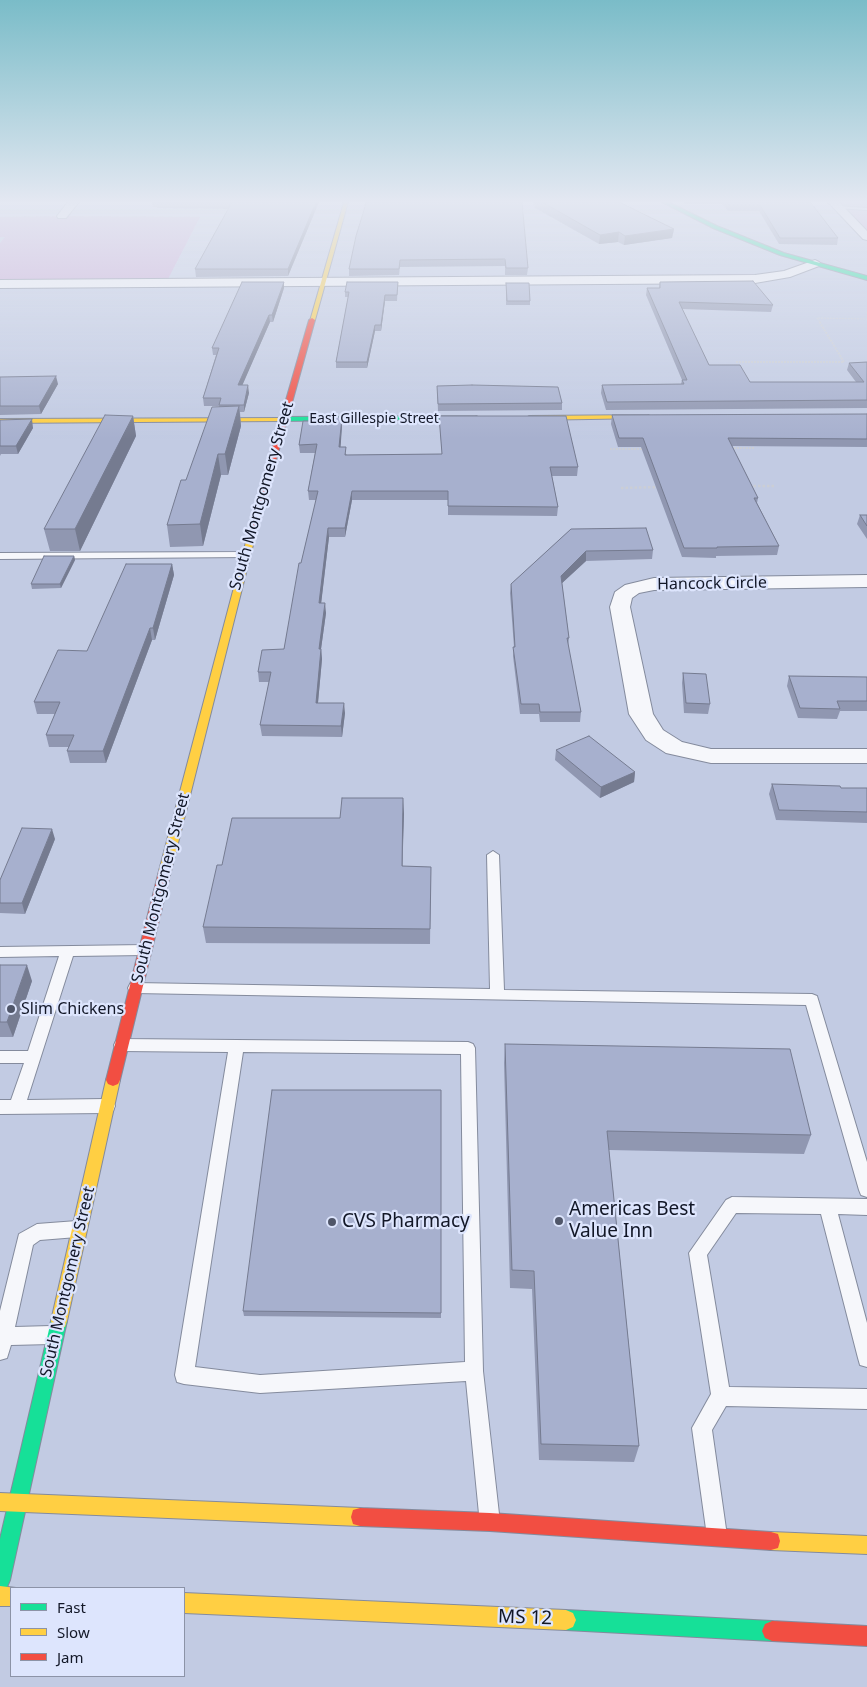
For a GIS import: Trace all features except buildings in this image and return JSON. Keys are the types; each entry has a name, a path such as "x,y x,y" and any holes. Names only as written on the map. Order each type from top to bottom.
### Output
{"street":[{"path":"0,284 506,281"},
{"name":"South Montgomery Street","path":"0,1580 135,988 245,555 285,420 322,282"},
{"path":"513,418 660,417"},
{"name":"East Gillespie Street","path":"0,421 484,418"},
{"name":"Hancock Circle","path":"867,582 654,584 632,589 622,596 620,607 641,714 654,735 674,748 711,756 867,756"},
{"path":"0,1502 490,1522 867,1545"},
{"name":"MS 12","path":"185,1603 636,1623 867,1636"}],"lane":[{"path":"0,556 245,555"},
{"path":"493,855 497,995"},
{"path":"0,952 145,950"},
{"path":"17,1106 68,951"},
{"path":"135,988 812,1000 867,1190"},
{"path":"121,1045 468,1048 474,1371 490,1522"},
{"path":"236,1046 184,1376 260,1384 474,1371"},
{"path":"0,1057 34,1057"},
{"path":"0,1106 107,1106"},
{"path":"717,1537 702,1428 721,1396 698,1253 732,1205 867,1207"},
{"path":"827,1206 867,1358"},
{"path":"56,1335 2,1344 5,1303 25,1240 37,1232 80,1228"},
{"path":"721,1396 867,1399"}],"path":[{"path":"736,362 844,362 817,318 867,318 867,312"},
{"path":"728,448 755,448"},
{"path":"610,449 647,449"},
{"path":"746,486 775,486"},
{"path":"621,488 660,488"}],"traffic: fast":[{"path":"280,419 476,418"},
{"path":"0,1580 59,1321"},
{"path":"566,1620 772,1631"}],"traffic: slow":[{"path":"312,320 323,281"},
{"path":"529,418 648,417"},
{"path":"0,421 280,419"},
{"path":"165,871 254,525"},
{"path":"59,1321 113,1080"},
{"path":"0,1502 360,1517"},
{"path":"771,1541 867,1545"},
{"path":"0,1596 10,1596"},
{"path":"185,1603 566,1620"}],"traffic: jam":[{"path":"254,525 312,320"},
{"path":"113,1080 165,871"},
{"path":"360,1517 490,1522 771,1541"},
{"path":"772,1631 867,1636"}],"place":[{"name":"Slim Chickens","path":"11,1009"},
{"name":"Americas Best Value Inn","path":"559,1221"},
{"name":"CVS Pharmacy","path":"332,1222"}]}
